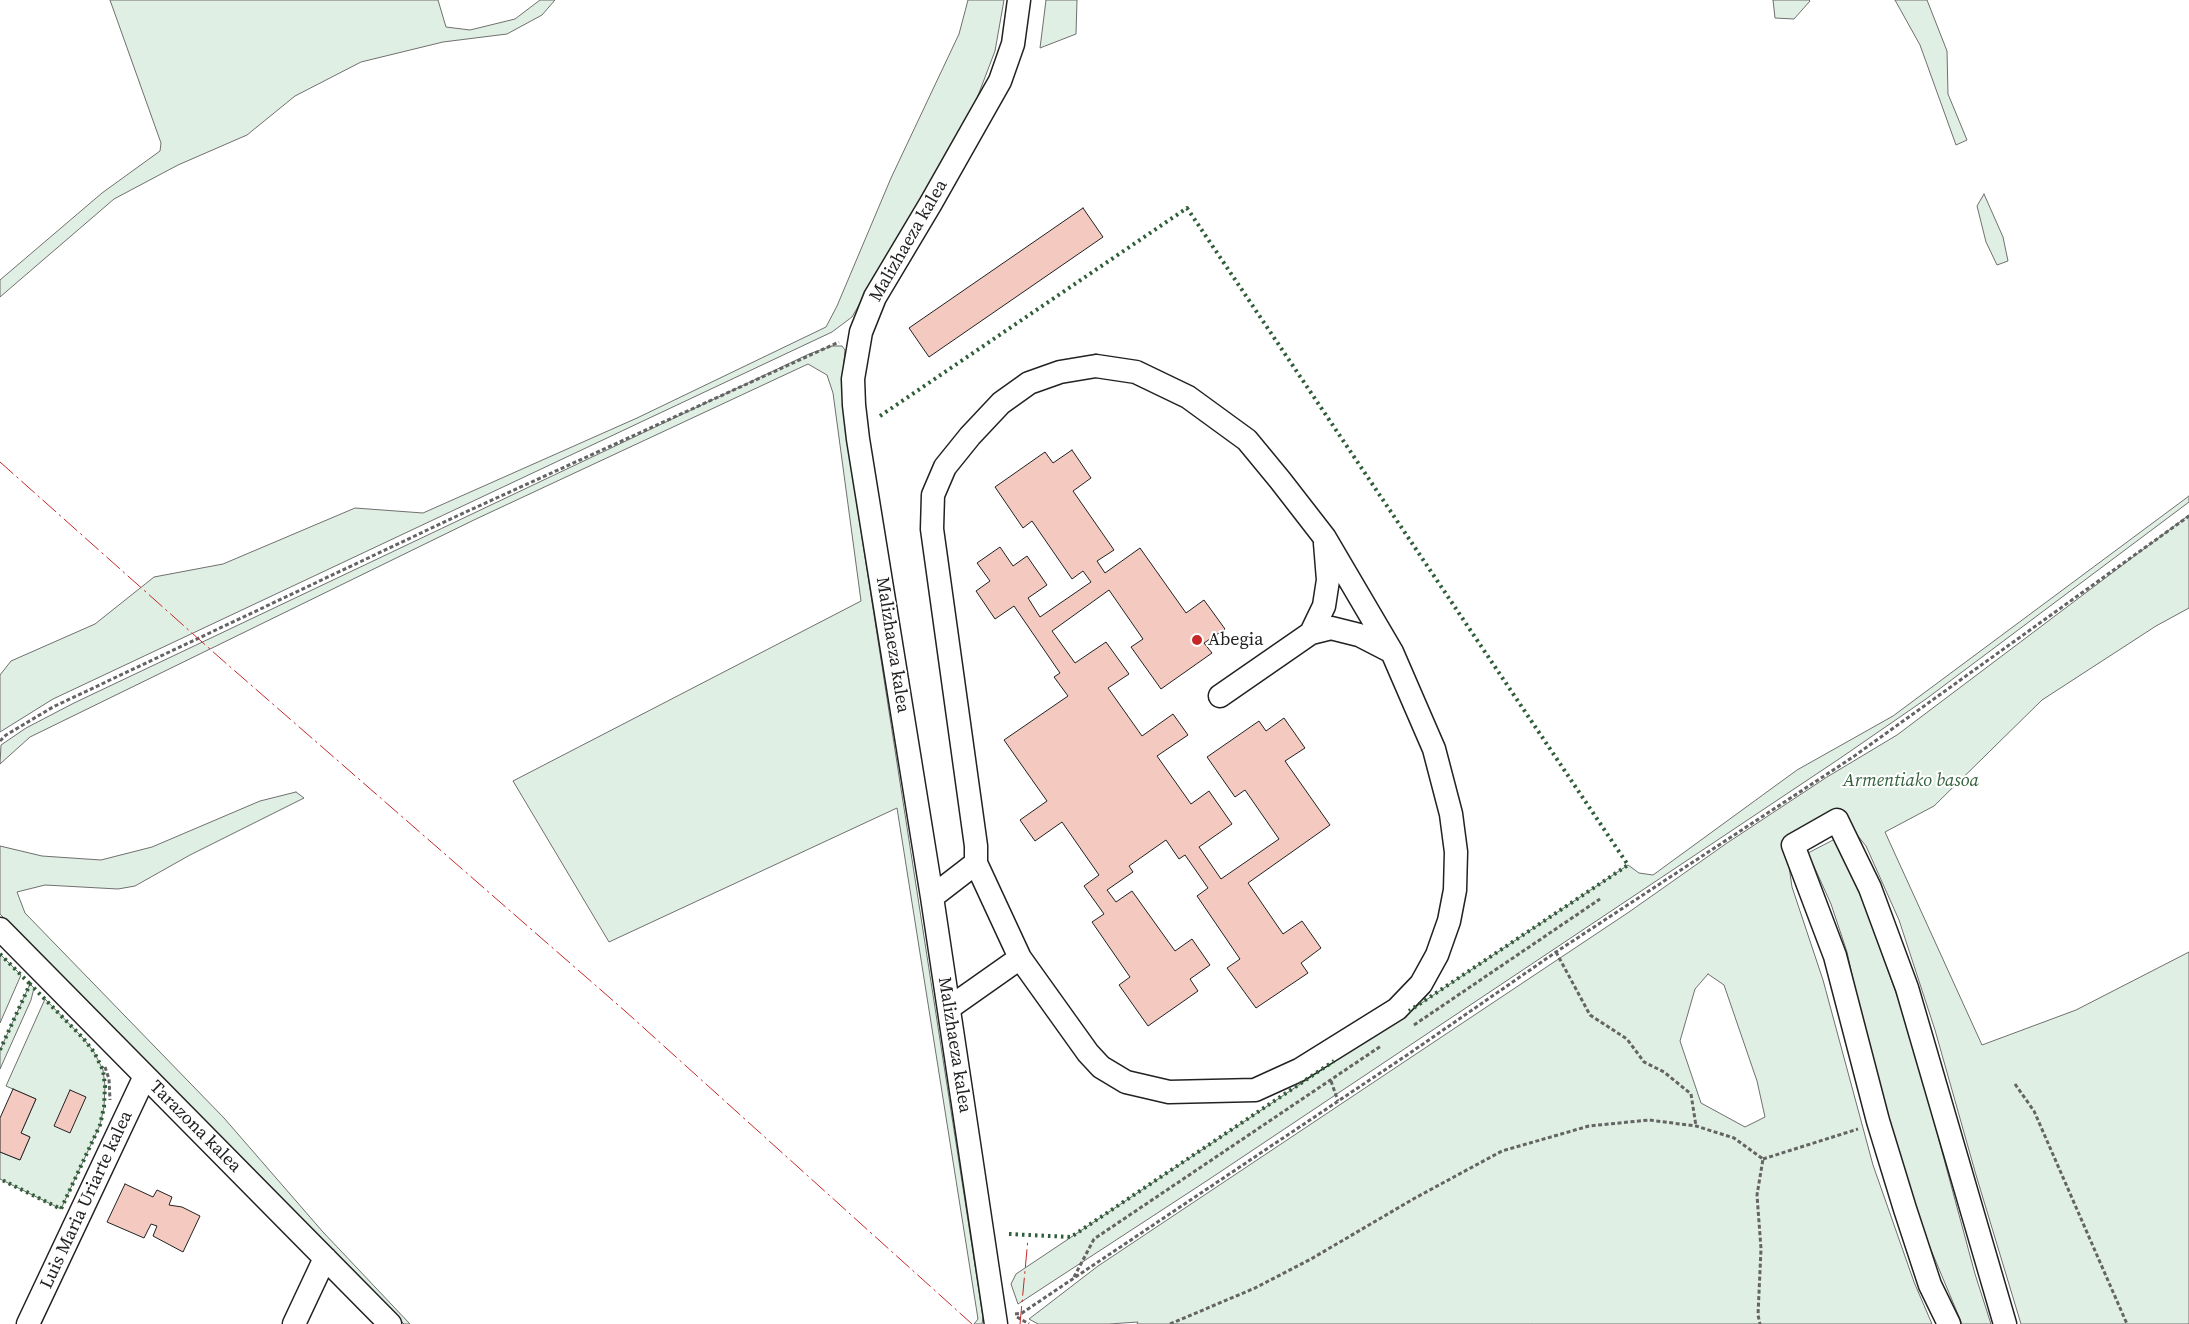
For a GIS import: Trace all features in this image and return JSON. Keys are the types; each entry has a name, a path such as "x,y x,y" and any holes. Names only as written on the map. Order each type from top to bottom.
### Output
{"street":[{"name":"Malizhaeza kalea","path":"996,1324 932,897 854,405 853,379 861,332 875,297 1000,81 1013,44 1019,0"},
{"path":"1096,366 1136,372 1188,397 1247,440 1325,538 1392,652 1434,749 1451,814 1456,852 1455,890 1449,922 1437,955 1421,984 1397,1009 1299,1070 1255,1090 1169,1092 1126,1082 1101,1067 1088,1053 1020,958 976,863 974,836 932,529 933,495 945,467 970,436 1001,403 1029,382 1060,372 1096,366"},
{"path":"1311,633 1324,606 1328,580 1325,538"},
{"path":"1220,696 1311,633 1331,628 1359,635 1392,652"},
{"path":"1948,1324 1930,1285 1905,1209 1878,1121 1834,956 1793,845 1837,820 1870,888 1907,988 2005,1324"},
{"path":"932,897 976,863"},
{"name":"Tarazona kalea","path":"0,929 390,1324"},
{"path":"949,1008 1020,958"},
{"name":"Luis Maria Uriarte kalea","path":"28,1324 145,1076"},
{"path":"294,1324 325,1258"}],"path":[{"path":"0,741 6,735 53,706 448,521 861,332"},
{"path":"1029,1324 1013,1315 1022,1313 1556,952 1854,757 2189,516"},
{"path":"1412,1026 1600,899"},
{"path":"1556,952 1590,1015 1627,1039 1644,1062 1664,1072 1691,1094 1696,1126"},
{"path":"1073,1279 1094,1239 1388,1042"},
{"path":"103,1060 109,1078 110,1103"},
{"path":"1331,1080 1338,1101"},
{"path":"2015,1084 2034,1111 2127,1324"},
{"path":"1170,1324 1255,1288 1311,1259 1414,1198 1502,1151 1589,1126 1649,1120 1696,1126 1734,1138 1763,1159"},
{"path":"1763,1159 1863,1128"},
{"path":"1760,1324 1758,1315 1761,1249 1757,1195 1763,1159"}],"green space":[{"path":"110,0 438,0 446,27 470,30 515,19 540,0 555,0 542,15 507,34 443,42 361,62 295,96 247,135 178,165 114,199 0,297 0,280 102,193 160,151 161,143"},
{"path":"968,0 1004,0 995,51 974,106 852,317 832,332 53,699 0,732 0,675 11,661 95,624 154,577 223,564 355,508 423,513 637,418 826,327 837,306 891,178 959,34"},
{"path":"1046,0 1077,0 1076,34 1040,48"},
{"path":"1773,0 1810,1 1794,19 1775,18"},
{"path":"1895,0 1927,0 1947,51 1948,94 1967,140 1956,145 1920,45"},
{"path":"1984,194 2003,237 2008,261 1997,265 1986,242 1977,206"},
{"path":"832,346 842,346 845,350 842,384 848,447 983,1317 982,1324 974,1324 978,1319 897,808 609,942 513,781 861,601 833,393 827,375 808,364 476,519 30,737 0,764 1,745 26,728 74,703 809,354"},
{"path":"2189,496 2189,502 1926,699 1208,1180 1018,1304 1011,1284 1016,1274 1628,865 1639,873 1653,875 1797,770 1893,716"},
{"name":"Armentiako basoa","path":"2189,515 2189,608 2156,626 2042,700 1934,806 1885,832 1982,1045 2076,1010 2189,952 2189,1324 2021,1324 1935,1030 1899,920 1866,846 1842,816 1786,846 1792,887 1823,980 1873,1165 1914,1282 1932,1324 1137,1324 1138,1322 1038,1324 1029,1319 1098,1266 1629,912 1727,843 1827,777 1897,735","holes":["1708,974 1724,985 1757,1081 1765,1117 1745,1127 1701,1103 1680,1041 1695,989"]},
{"path":"296,792 304,798 190,855 135,886 118,889 45,885 17,892 25,913 224,1118 323,1232 410,1324 404,1324 0,914 0,846 42,856 101,860 152,847 260,801"},
{"path":"1835,839 1863,901 1909,1029 1975,1274 1991,1324 1962,1324 1929,1245 1904,1173 1861,1016 1847,952 1831,904 1808,853"},
{"path":"0,954 21,975 0,1023"},
{"path":"30,984 34,988 31,1000 0,1069 0,1050"},
{"path":"45,999 94,1052 103,1070 105,1086 104,1107 100,1125 61,1209 0,1179 0,1152 20,1160 30,1137 21,1133 36,1099 6,1086"}],"building":[{"path":"1083,208 1103,237 929,357 909,328"},
{"path":"1072,450 1091,478 1073,491 1114,550 1097,561 1105,573 1140,548 1186,613 1204,600 1225,629 1204,643 1212,653 1161,689 1131,647 1143,639 1109,590 1052,631 1075,663 1106,642 1129,674 1108,688 1142,736 1173,714 1188,735 1157,756 1191,804 1209,791 1232,824 1199,847 1221,879 1279,839 1245,790 1235,797 1207,757 1259,721 1266,731 1284,718 1305,748 1285,761 1330,825 1248,883 1283,934 1302,921 1321,948 1301,963 1308,973 1256,1008 1227,968 1240,959 1197,896 1208,888 1185,855 1179,859 1166,840 1129,866 1133,872 1107,890 1116,902 1132,891 1175,951 1192,939 1210,965 1190,979 1198,991 1148,1026 1119,985 1130,977 1092,922 1104,914 1084,886 1099,875 1062,822 1035,841 1020,820 1047,801 1004,740 1068,696 1054,677 1060,673 1014,606 995,619 976,591 990,581 977,563 1000,547 1013,566 1027,556 1047,585 1028,598 1040,617 1091,582 1083,571 1072,579 1032,521 1023,528 995,487 1045,452 1053,463"},
{"path":"13,1089 36,1099 21,1133 30,1137 20,1160 0,1152 0,1118"},
{"path":"70,1090 86,1097 70,1133 54,1126"},
{"path":"125,1184 153,1197 157,1190 172,1197 169,1205 182,1207 200,1216 183,1252 153,1236 157,1226 151,1224 144,1238 107,1222"}],"hedge":[{"path":"880,416 1187,208 1628,865 1409,1011"},
{"path":"0,954 30,984"},
{"path":"0,1050 30,984 83,1038 94,1052 103,1070 105,1086 104,1107 100,1125 61,1209 0,1179"},
{"path":"1009,1234 1071,1237 1334,1061"}],"power":[{"path":"0,462 220,658 625,1011 972,1324"},
{"path":"1020,1324 1028,1239"}],"place":[{"name":"Abegia","path":"1197,640"}]}
